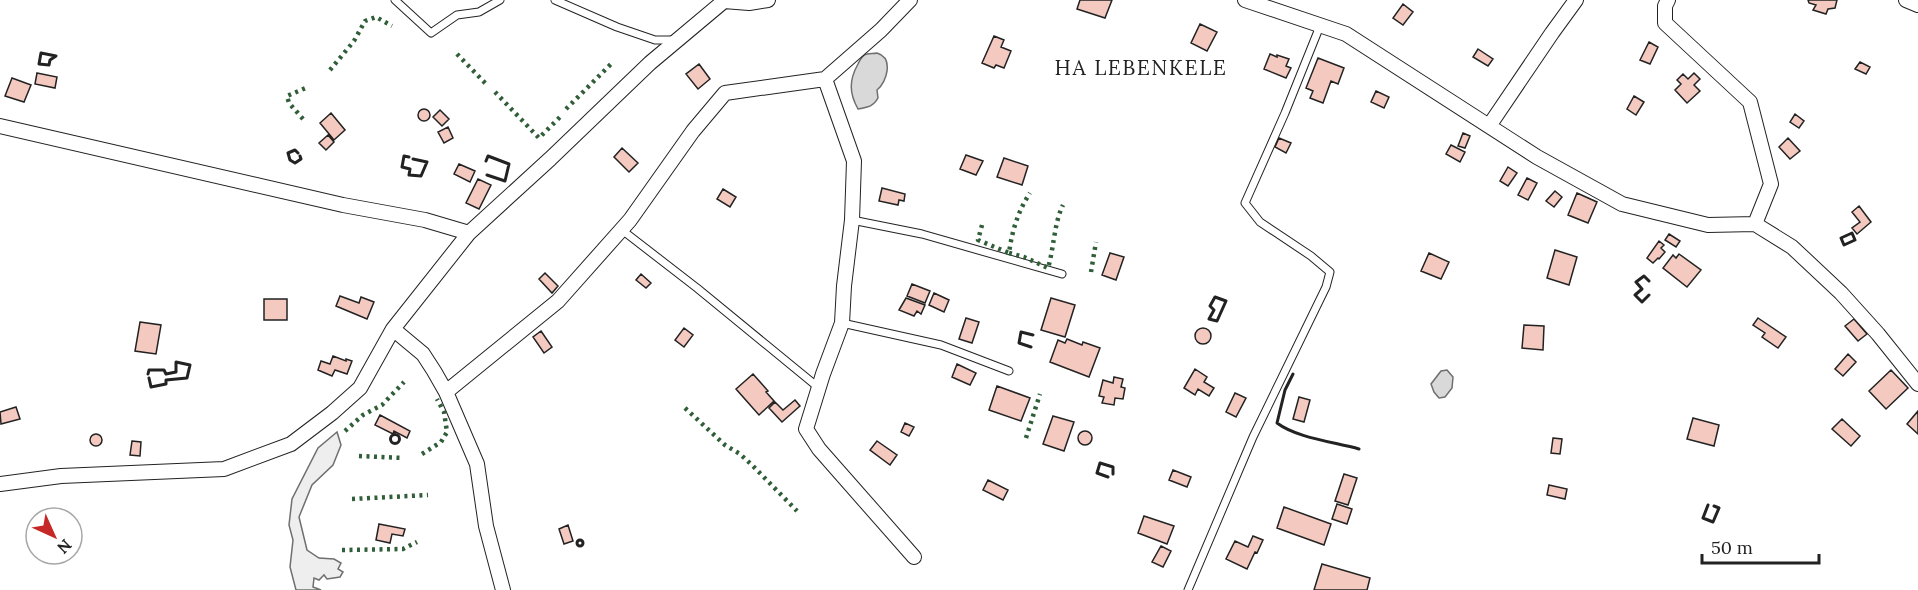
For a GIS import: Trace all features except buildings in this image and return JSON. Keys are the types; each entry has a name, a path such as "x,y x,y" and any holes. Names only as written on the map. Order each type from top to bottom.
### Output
{"street":[{"path":"0,484 61,476 224,469 291,444 360,388 393,329 469,233 650,63 725,1 749,3 768,0"},
{"path":"446,392 558,301 622,230 693,131 725,93 825,79 881,30 910,0"},
{"path":"1245,0 1346,34 1537,157 1622,204 1708,225 1755,224 1792,248 1841,293 1918,384"},
{"path":"1490,126 1576,0"},
{"path":"1668,0 1665,6 1665,22 1750,102 1771,184 1755,224"},
{"path":"1906,0 1918,5"},
{"path":"825,79 854,161 852,220 842,323 806,429 819,449 914,557"},
{"path":"0,126 343,205 425,220 469,233"},
{"path":"393,329 423,354 446,392 477,464 486,526 503,590"}],"lane":[{"path":"395,0 431,33 457,15 479,12 500,0"},
{"path":"555,0 617,27 655,40 678,40"},
{"path":"1188,590 1253,437 1326,286 1330,272 1311,256 1260,222 1245,203 1320,26"},
{"path":"852,220 922,234 1062,274"},
{"path":"622,230 819,388"},
{"path":"842,323 940,345 1009,371"}],"shaded area":[{"path":"877,53 886,60 887,70 884,82 877,90 876,101 870,106 858,109 851,86 853,76 862,57"},
{"path":"1447,370 1453,377 1452,388 1445,397 1439,398 1431,384 1441,371"},
{"path":"337,432 341,445 333,465 312,485 299,517 307,550 319,558 334,559 341,563 338,569 343,572 340,577 327,579 324,575 319,580 314,578 313,587 321,590 296,590 290,567 293,540 289,525 292,499 318,448"}],"hedge":[{"path":"330,70 354,41 365,21 376,17 392,26"},
{"path":"457,54 488,86"},
{"path":"566,109 611,64"},
{"path":"303,119 289,103 287,96 308,87"},
{"path":"495,92 539,138 560,117"},
{"path":"982,225 978,240 1009,253 1016,222 1030,193"},
{"path":"1009,253 1048,268 1063,205"},
{"path":"1091,272 1096,242"},
{"path":"345,431 363,415 382,405 404,382"},
{"path":"1026,438 1040,394"},
{"path":"422,454 441,442 447,432 444,412 437,399"},
{"path":"685,408 725,445 740,454 797,511"},
{"path":"359,456 403,458"},
{"path":"352,499 428,495"},
{"path":"342,550 403,549 417,542"}],"wall":[{"path":"41,53 56,56 50,60 49,65 39,64 41,53"},
{"path":"298,153 295,150 288,153 290,160 295,163 301,159 300,156"},
{"path":"409,157 404,156 402,167 410,169 409,175 421,176 427,162 413,159"},
{"path":"486,161 488,156 509,164 505,181 487,175"},
{"path":"1852,233 1855,240 1844,245 1841,238 1852,233"},
{"path":"1649,281 1644,276 1636,282 1642,289 1635,295 1642,302 1649,295"},
{"path":"1215,297 1226,301 1217,321 1209,319 1214,310 1210,306 1215,297"},
{"path":"1031,347 1019,343 1021,332 1033,335"},
{"path":"148,374 149,370 164,370 166,374 176,372 176,362 190,365 187,378 166,380 166,384 151,387 149,378"},
{"path":"1293,374 1285,390 1277,423 1305,436 1359,449"},
{"path":"395,434 400,439 395,444 390,439 395,434"},
{"path":"1108,477 1097,473 1100,463 1113,467 1113,474"},
{"path":"1708,505 1703,518 1713,522 1719,508 1714,506"},
{"path":"580,540 583,543 580,546 577,543 580,540"}],"district":[{"name":"HA LEBENKELE","path":"1141,67"}]}
